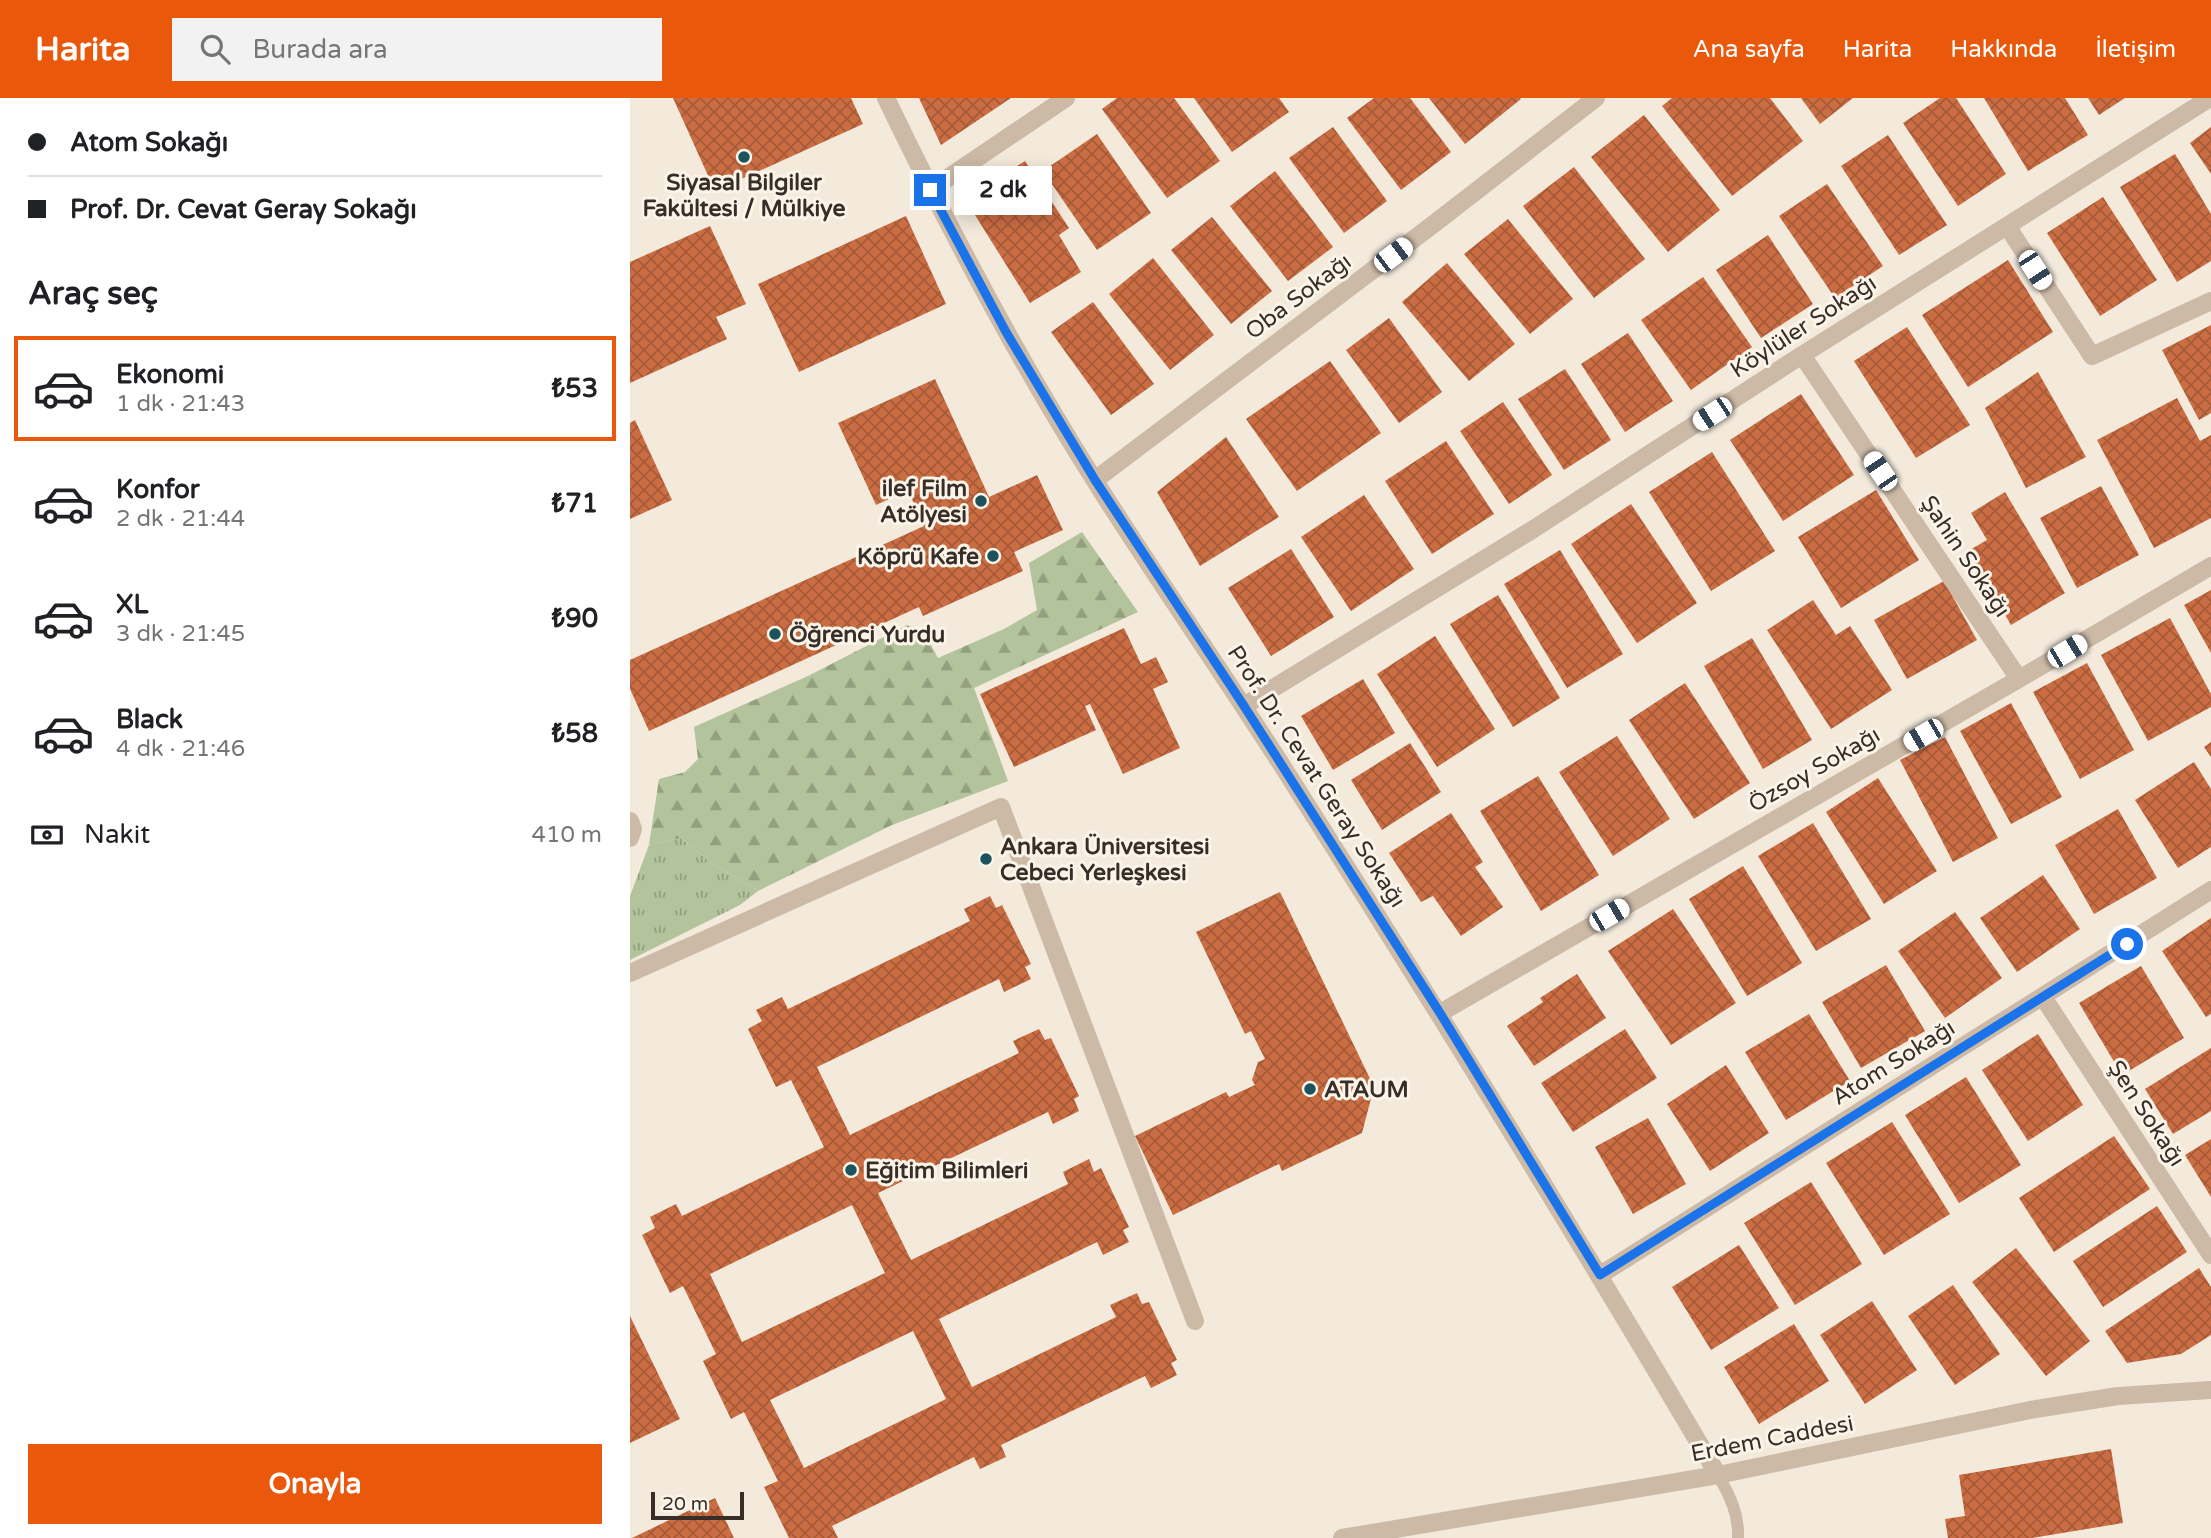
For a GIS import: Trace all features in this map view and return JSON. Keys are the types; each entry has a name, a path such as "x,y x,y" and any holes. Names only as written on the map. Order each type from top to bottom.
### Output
{"street":[{"name":"Prof. Dr. Cevat Geray Sokağı","path":"886,98 930,190 1006,332 1095,480 1244,706 1440,1013 1718,1475"},
{"path":"930,190 1066,98"},
{"name":"Oba Sokağı","path":"1095,480 1596,98"},
{"name":"Köylüler Sokağı","path":"1244,706 1532,530 1802,355 2210,98"},
{"path":"2007,226 2092,356 2211,301"},
{"name":"Şahin Sokağı","path":"1802,355 2019,679"},
{"name":"Özsoy Sokağı","path":"1440,1013 2211,566"},
{"path":"630,973 1001,807 1195,1321"},
{"path":"630,821 633,829 630,838"},
{"name":"Atom Sokağı","path":"1600,1275 2211,890"},
{"name":"Şen Sokağı","path":"2043,997 2211,1255"},
{"name":"Erdem Caddesi","path":"1342,1538 1718,1475 2030,1410 2118,1396 2211,1390"}],"lane":[{"path":"1718,1475 1739,1521 1738,1538"}],"green space":[{"path":"1082,532 1138,612 974,688 1008,781 892,825 758,891 712,863 681,838 649,845 659,779 685,772 698,759 694,727 810,675 907,625 924,632 938,658 1004,629 1037,610 1029,563"},
{"path":"681,838 712,863 758,891 740,905 630,960 630,896 649,845"}],"building":[{"name":"Siyasal Bilgiler Fakültesi / Mülkiye","path":"673,98 851,98 863,124 715,191"},
{"path":"919,98 1011,98 941,145"},
{"path":"1117,98 1174,98 1220,161 1167,198 1102,109"},
{"path":"1194,98 1279,98 1289,112 1232,152"},
{"path":"1374,98 1410,98 1451,152 1401,190 1347,118"},
{"path":"1429,98 1520,98 1521,99 1465,144"},
{"path":"1672,98 1770,98 1803,141 1732,196 1662,106"},
{"path":"1801,98 1853,98 1820,124"},
{"path":"1940,98 1956,98 2006,174 1958,206 1903,123"},
{"path":"1984,98 2065,98 2088,135 2028,171"},
{"path":"2088,98 2125,98 2099,115"},
{"path":"1644,115 1720,210 1668,252 1591,157"},
{"path":"1333,127 1387,201 1344,233 1289,158"},
{"path":"2211,127 2211,174 2190,143"},
{"path":"1097,134 1151,213 1097,250 1043,171"},
{"path":"1888,135 1947,225 1899,255 1841,166"},
{"path":"2175,154 2211,214 2211,261 2177,282 2120,187"},
{"path":"1025,161 1069,228 1059,235 1081,272 1030,303 965,199"},
{"path":"1574,167 1645,259 1594,298 1523,206"},
{"path":"1275,171 1333,247 1288,281 1230,206"},
{"path":"1827,184 1883,266 1835,298 1779,216"},
{"path":"2103,197 2157,280 2100,316 2047,233"},
{"path":"906,216 946,304 799,372 758,284"},
{"path":"1212,217 1272,291 1231,324 1171,250"},
{"path":"1508,219 1573,299 1530,334 1464,254"},
{"path":"710,226 746,304 716,317 727,339 630,383 630,262"},
{"path":"1768,235 1813,304 1761,338 1716,270"},
{"path":"1153,258 1214,335 1170,370 1109,294"},
{"path":"2008,260 2053,332 1968,387 1922,315"},
{"path":"1447,263 1515,344 1469,381 1402,302"},
{"path":"1703,277 1752,347 1691,390 1641,320"},
{"path":"1093,302 1154,384 1111,415 1051,332"},
{"path":"1389,318 1442,392 1399,423 1346,350"},
{"path":"2211,325 2211,413 2199,420 2162,350"},
{"path":"1907,327 1970,425 1916,458 1854,361"},
{"path":"1628,333 1673,401 1625,432 1581,364"},
{"path":"1330,361 1381,433 1297,491 1246,419"},
{"path":"1565,369 1611,440 1564,470 1518,399"},
{"path":"2038,372 2086,457 2026,488 1985,408"},
{"path":"935,379 989,497 1037,475 1063,530 1014,552 1023,571 923,616 919,607 649,731 630,689 630,660 924,526 908,490 876,505 838,423"},
{"path":"1801,394 1854,475 1783,521 1730,440"},
{"path":"2177,398 2200,441 2211,435 2211,518 2154,548 2097,440"},
{"path":"1503,402 1552,475 1509,504 1460,431"},
{"path":"635,420 672,500 630,519 630,423"},
{"path":"1226,437 1279,517 1200,566 1157,492"},
{"path":"1446,441 1494,514 1432,554 1385,481"},
{"path":"1712,452 1775,551 1711,591 1649,492"},
{"path":"2101,486 2139,555 2077,588 2040,518"},
{"path":"1876,490 1919,560 1841,608 1798,537"},
{"path":"2005,492 2065,593 2011,625 1968,551 1987,540 1971,513"},
{"path":"1364,495 1414,569 1351,611 1301,537"},
{"path":"1631,504 1697,603 1637,643 1571,544"},
{"path":"1291,549 1334,617 1271,656 1228,588"},
{"path":"1560,550 1623,654 1567,688 1504,584"},
{"path":"1944,581 1977,640 1907,679 1874,620"},
{"path":"2211,590 2211,653 2184,605"},
{"path":"1498,595 1560,698 1513,727 1450,624"},
{"path":"1813,600 1836,635 1850,626 1892,690 1831,729 1767,630"},
{"path":"2170,618 2211,694 2211,707 2148,741 2101,655"},
{"path":"1124,628 1141,664 1156,657 1168,682 1153,689 1180,748 1123,774 1090,704 1085,706 1096,730 1014,767 980,694"},
{"path":"1435,636 1495,729 1437,767 1377,674"},
{"path":"1752,638 1812,740 1763,769 1704,666"},
{"path":"2087,663 2134,750 2080,779 2033,692"},
{"path":"1363,679 1395,733 1333,770 1301,716"},
{"path":"1685,683 1750,783 1694,819 1629,720"},
{"path":"2011,703 2062,797 2011,824 1960,731"},
{"path":"1617,736 1670,819 1613,856 1559,772"},
{"path":"1945,737 1998,838 1953,862 1900,760"},
{"path":"2211,742 2211,757 2204,747"},
{"path":"1410,743 1441,792 1382,830 1351,780"},
{"path":"2194,762 2211,789 2211,847 2178,868 2135,800"},
{"path":"1538,776 1599,875 1541,911 1480,811"},
{"path":"1878,778 1937,871 1884,904 1826,812"},
{"path":"2118,809 2157,878 2094,914 2055,845"},
{"path":"1451,813 1483,862 1475,867 1503,907 1461,936 1433,896 1421,902 1389,853"},
{"path":"1813,823 1871,919 1816,951 1758,856"},
{"path":"1743,866 1802,963 1747,996 1689,899"},
{"path":"2043,875 2080,929 2017,972 1980,918"},
{"path":"1280,892 1374,1087 1362,1133 1282,1171 1279,1164 1173,1215 1135,1136 1226,1092 1229,1097 1255,1085 1252,1080 1258,1062 1265,1059 1251,1031 1245,1034 1196,932"},
{"path":"990,896 996,908 1002,905 1031,964 1025,967 1031,979 1004,992 999,979 817,1067 850,1135 1019,1053 1013,1041 1039,1029 1045,1040 1051,1038 1079,1096 1074,1099 1079,1111 1053,1124 1048,1112 878,1193 911,1260 1068,1184 1063,1172 1089,1159 1094,1172 1101,1168 1129,1227 1123,1230 1129,1242 1103,1255 1097,1242 939,1319 972,1387 1116,1317 1110,1305 1137,1293 1142,1304 1149,1302 1177,1360 1171,1363 1177,1375 1151,1388 1145,1376 1001,1445 1006,1457 980,1469 974,1457 832,1526 838,1538 789,1538 764,1487 778,1481 744,1412 731,1419 703,1361 716,1354 683,1286 670,1293 642,1235 655,1228 650,1217 676,1204 682,1216 824,1147 791,1080 776,1087 748,1029 762,1021 756,1010 782,997 788,1009 970,921 964,909","holes":["852,1205 885,1273 742,1342 710,1274","913,1331 946,1399 804,1468 770,1400"]},
{"path":"1673,909 1736,1003 1671,1045 1608,951"},
{"path":"1955,912 2002,978 1945,1018 1898,951"},
{"path":"2211,918 2211,1014 2206,1017 2162,951"},
{"path":"1886,965 1925,1031 1861,1068 1822,1002"},
{"path":"2141,966 2184,1038 2122,1075 2079,1003"},
{"path":"1577,974 1606,1018 1534,1066 1507,1026 1543,1002 1540,998"},
{"path":"1809,1014 1850,1081 1786,1120 1745,1052"},
{"path":"1625,1029 1657,1078 1573,1132 1541,1083"},
{"path":"2038,1034 2083,1105 2028,1141 1982,1070"},
{"path":"2211,1048 2211,1111 2173,1134 2145,1089"},
{"path":"1726,1065 1769,1133 1710,1171 1667,1104"},
{"path":"1966,1077 2021,1165 1959,1203 1905,1115"},
{"path":"1648,1118 1686,1184 1633,1214 1595,1147"},
{"path":"1892,1122 1950,1214 1884,1255 1826,1163"},
{"path":"2114,1136 2150,1189 2054,1252 2019,1198"},
{"path":"2211,1139 2211,1197 2185,1155"},
{"path":"1811,1182 1862,1264 1795,1305 1744,1223"},
{"path":"2157,1206 2187,1252 2103,1307 2073,1261"},
{"path":"1739,1245 1779,1308 1711,1350 1672,1287"},
{"path":"2016,1248 2090,1341 2046,1376 1972,1282"},
{"path":"2199,1268 2211,1287 2211,1335 2181,1354 2127,1363 2105,1331"},
{"path":"1953,1285 2000,1354 1955,1385 1908,1316"},
{"path":"1872,1301 1917,1370 1865,1404 1820,1335"},
{"path":"630,1316 680,1419 630,1443"},
{"path":"1794,1324 1829,1381 1759,1424 1724,1367"},
{"path":"2111,1449 2123,1523 2032,1538 1948,1538 1945,1519 1965,1516 1959,1475"},
{"path":"715,1498 734,1538 632,1538"}],"place":[{"name":"Siyasal Bilgiler Fakültesi / Mülkiye","path":"744,157"},
{"name":"ilef Film Atölyesi","path":"981,501"},
{"name":"Köprü Kafe","path":"993,556"},
{"name":"Öğrenci Yurdu","path":"775,634"},
{"name":"Ankara Üniversitesi Cebeci Yerleşkesi","path":"986,859"},
{"name":"ATAUM","path":"1310,1089"},
{"name":"Eğitim Bilimleri","path":"851,1170"}],"route":[{"path":"930,190 1006,332 1095,480 1244,706 1440,1013 1600,1275 2127,944"}]}
